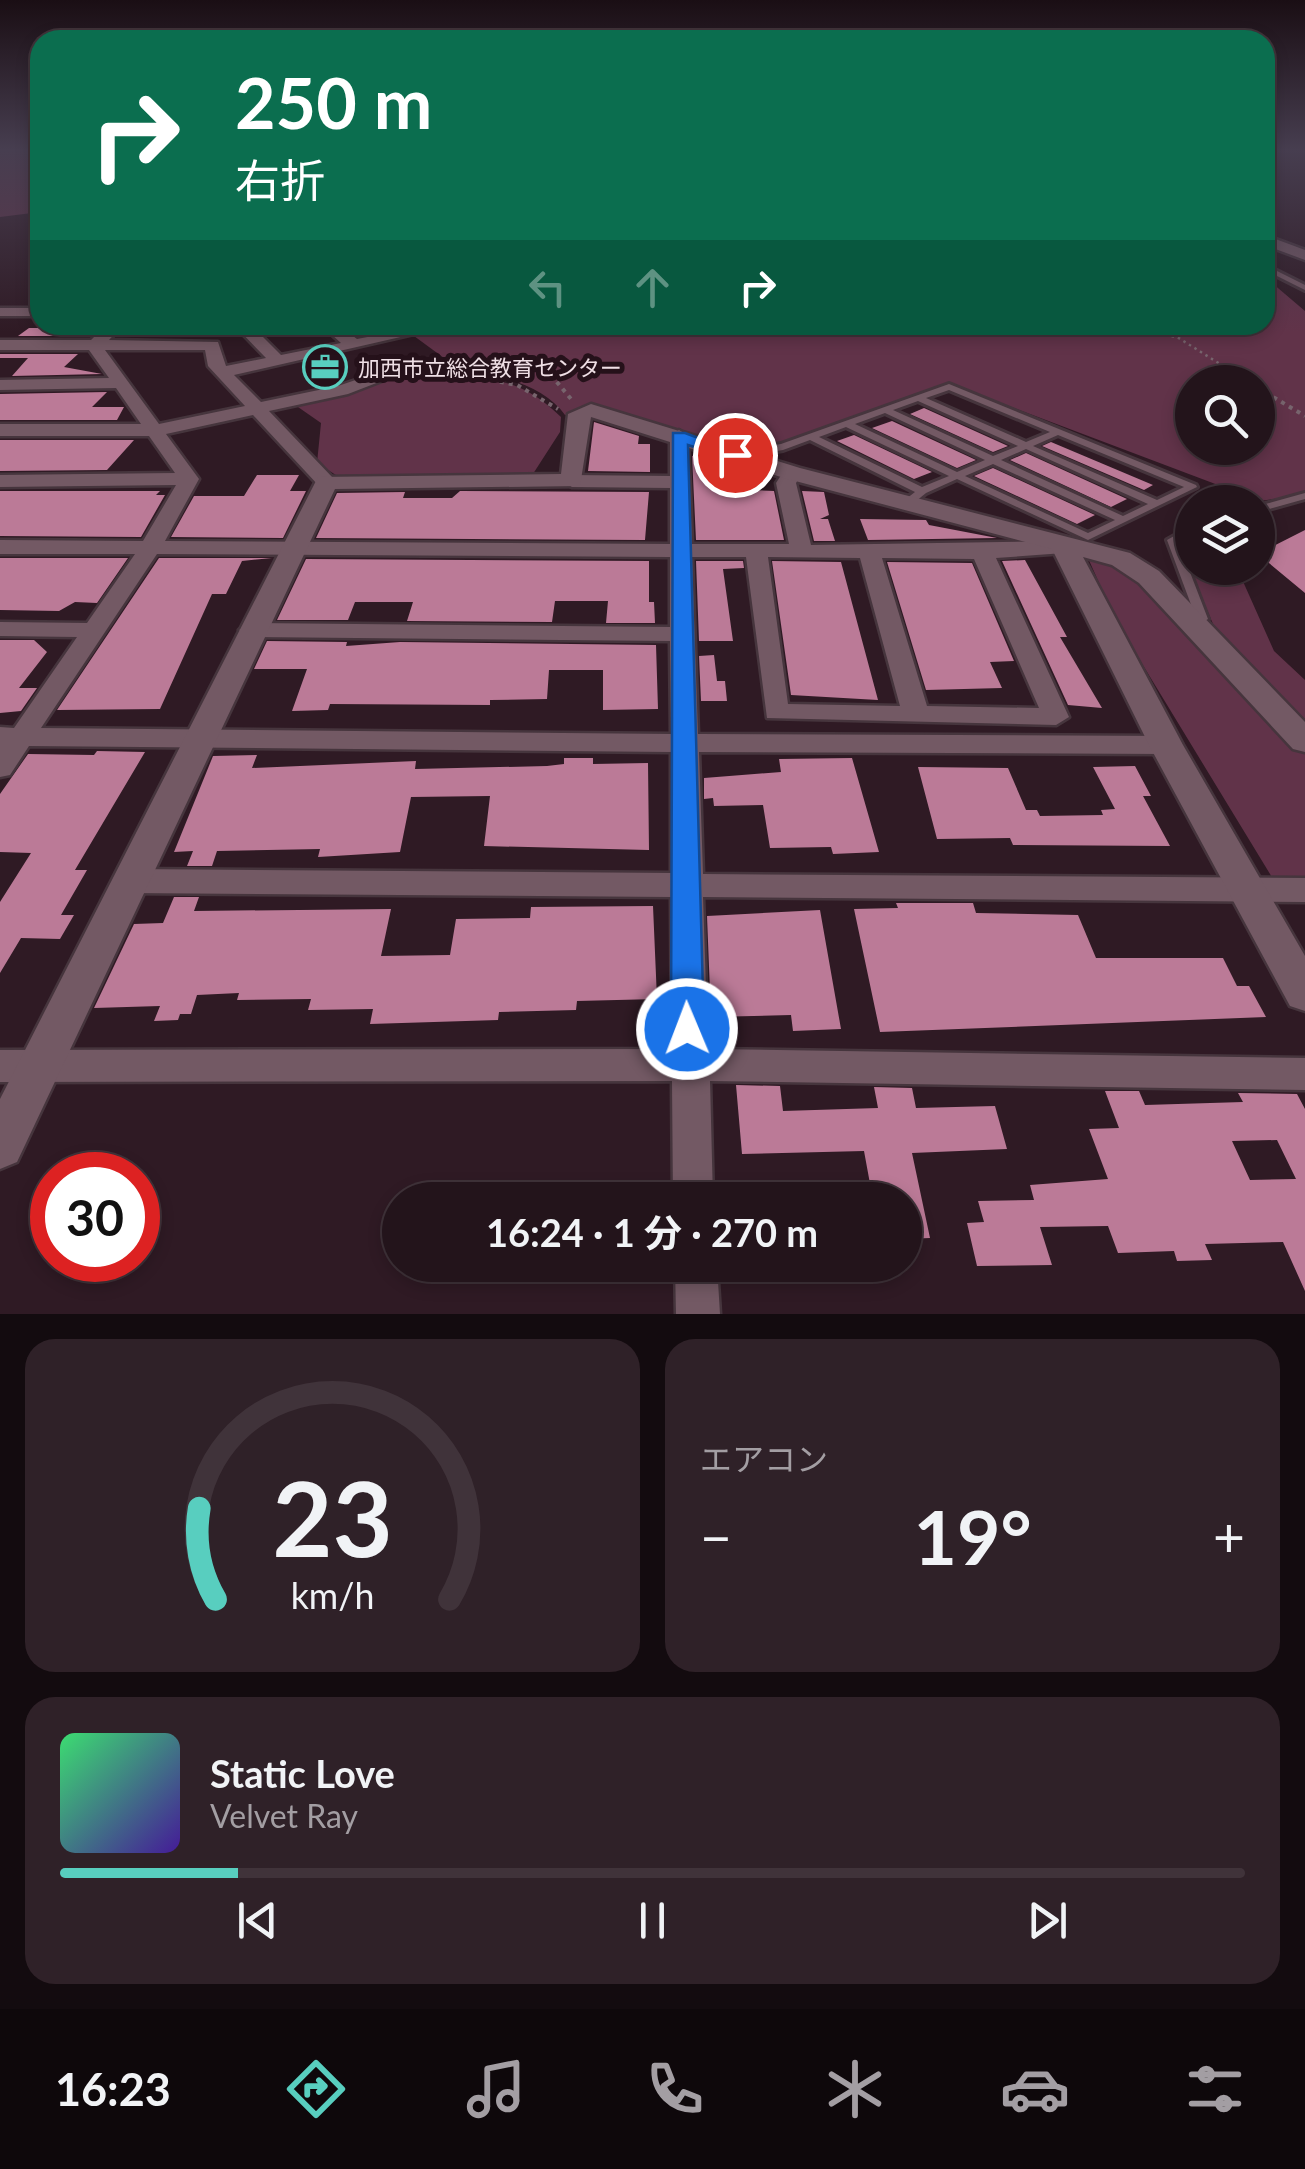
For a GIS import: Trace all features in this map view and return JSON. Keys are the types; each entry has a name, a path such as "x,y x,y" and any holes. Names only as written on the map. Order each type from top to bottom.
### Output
{"street":[{"path":"1275,244 1305,255"},
{"path":"1,312 24,295"},
{"path":"1,312 30,312"},
{"path":"94,346 105,335"},
{"path":"252,335 278,361"},
{"path":"342,335 354,345"},
{"path":"224,372 401,335"},
{"path":"0,345 212,346 214,363 326,482 678,482"},
{"path":"94,346 189,480"},
{"path":"0,430 156,430 342,390 424,366"},
{"path":"0,385 121,383"},
{"path":"572,481 580,414 592,410 792,474 914,497 1064,546 1121,559 1149,578 1305,741"},
{"path":"679,436 684,886 692,1182"},
{"path":"792,474 786,483 801,550"},
{"path":"0,481 189,480"},
{"path":"0,768 11,736 151,547 189,480"},
{"path":"0,1147 326,482"},
{"path":"0,547 982,552 1064,546"},
{"path":"1064,546 1166,745 1305,994"},
{"path":"756,550 776,712 1056,716 982,552"},
{"path":"869,550 916,714"},
{"path":"0,630 91,630"},
{"path":"251,630 680,634"},
{"path":"11,736 197,741 1166,745"},
{"path":"129,881 1305,890"},
{"path":"0,1066 688,1065 1305,1074"},
{"path":"697,1282 698,1314"}],"lane":[{"path":"1275,272 1305,288"},
{"path":"735,455 812,437 847,424 885,410 949,387 1192,488 1088,537 847,424"},
{"path":"918,398 1158,504"},
{"path":"885,410 1123,520"},
{"path":"812,437 914,497 1057,432"},
{"path":"1275,504 1305,496"},
{"path":"1189,585 1202,619 1191,624"}],"path":[{"path":"1164,335 1177,337 1222,365"},
{"path":"424,366 527,388 565,418"},
{"path":"550,375 565,395 592,410"},
{"path":"1275,398 1305,416"}],"shaded area":[{"path":"0,209 30,209 30,213 0,217"},
{"path":"1275,286 1305,311 1305,491 1275,499 1275,485 1218,485 953,385 779,445 736,454 588,412 565,415 538,392 501,377 425,369 511,384 561,417 560,432 531,477 339,477 317,463 321,423 298,407 444,358 413,335 1275,335"},
{"path":"1088,558 1107,558 1143,581 1179,629 1287,741 1305,752 1305,880 1273,879 1116,621"},
{"path":"1197,585 1245,585 1274,651 1305,680 1305,725 1216,631"}],"building":[{"path":"29,328 30,335 83,335 82,336 18,336"},
{"path":"0,354 78,354 64,367 102,374 12,376 28,358 0,358"},
{"path":"107,392 92,407 124,407 117,420 0,420 0,394"},
{"path":"924,408 1008,446 993,452 910,414"},
{"path":"892,421 976,460 957,468 872,428"},
{"path":"594,422 639,436 638,444 650,444 650,472 588,471"},
{"path":"854,435 932,472 914,479 837,441"},
{"path":"0,440 134,440 107,470 0,471"},
{"path":"1051,442 1153,485 1144,490 1042,446"},
{"path":"1026,453 1127,499 1111,507 1010,460"},
{"path":"692,456 728,464 730,473 746,473 749,490 774,491 784,540 696,540"},
{"path":"993,468 1095,515 1077,524 974,476"},
{"path":"257,475 299,475 290,491 306,491 283,538 171,537 194,496 244,496"},
{"path":"0,491 160,491 156,495 165,495 141,537 0,536"},
{"path":"460,491 649,492 645,540 316,538 337,493 405,492 403,498 452,498"},
{"path":"802,491 824,492 829,515 820,519 828,519 835,541 814,541"},
{"path":"860,519 926,520 929,525 997,538 868,540"},
{"path":"1305,530 1305,593 1275,568 1275,545"},
{"path":"0,558 128,558 97,603 75,602 59,611 0,610"},
{"path":"159,558 272,558 242,561 226,594 212,594 160,709 57,710"},
{"path":"306,559 649,561 649,602 654,602 655,623 606,623 608,601 555,601 552,622 407,621 413,602 355,602 348,620 277,620"},
{"path":"1025,560 1067,637 1060,637 1102,708 1068,705 1002,561"},
{"path":"696,561 743,561 744,568 723,569 733,641 699,641"},
{"path":"772,561 841,562 878,700 791,695"},
{"path":"887,562 972,563 1014,661 990,662 1002,688 926,690"},
{"path":"0,640 34,640 47,652 19,688 37,688 21,711 0,713"},
{"path":"267,641 347,642 346,646 400,642 656,645 658,709 603,710 603,670 549,670 547,699 490,700 490,705 330,704 328,710 292,711 307,669 254,669"},
{"path":"714,655 717,681 725,681 727,701 701,701 699,656"},
{"path":"97,751 145,752 75,870 87,870 61,915 74,915 60,939 21,938 0,973 0,902 31,853 0,852 0,794 28,754 94,755"},
{"path":"257,755 252,768 416,761 415,769 547,766 564,764 564,758 593,758 593,764 648,763 649,850 484,846 490,796 411,797 400,852 318,857 320,849 217,851 212,866 187,866 193,851 174,852 213,756"},
{"path":"852,758 879,852 833,854 831,847 770,848 763,805 714,806 713,798 704,799 704,778 781,772 779,759"},
{"path":"1135,766 1151,796 1143,796 1170,846 1013,845 1010,838 937,839 918,767 1008,768 1026,810 1037,810 1040,816 1103,815 1101,810 1115,809 1093,767"},
{"path":"174,897 199,897 194,911 391,909 381,956 450,955 456,919 530,918 531,907 653,906 657,999 577,1001 576,1010 499,1012 498,1020 370,1024 373,1009 308,1010 311,999 237,1000 239,993 197,995 191,1014 180,1014 178,1020 154,1021 160,1006 94,1008 134,924 163,923"},
{"path":"896,903 973,903 976,913 1078,915 1096,958 1223,958 1237,986 1249,986 1266,1017 880,1032 854,909 898,908"},
{"path":"820,910 841,1029 793,1031 791,1015 711,1017 707,916"},
{"path":"736,1085 780,1086 783,1111 878,1108 874,1087 912,1088 916,1108 995,1106 1007,1149 912,1153 918,1182 870,1182 864,1151 742,1154"},
{"path":"1105,1091 1139,1091 1145,1105 1243,1102 1238,1093 1297,1094 1305,1109 1305,1291 1283,1242 1205,1244 1212,1260 1177,1261 1174,1251 1118,1253 1108,1226 1040,1227 1052,1265 977,1266 967,1223 984,1222 978,1201 1034,1200 1030,1185 1108,1179 1089,1129 1119,1128","holes":["1277,1140 1296,1179 1250,1180 1232,1141"]},
{"path":"922,1200 930,1238 922,1238"}],"place":[{"name":"加西市立総合教育センター","path":"325,367"}],"route":[{"path":"687,1029 679,436 735,455"}]}
